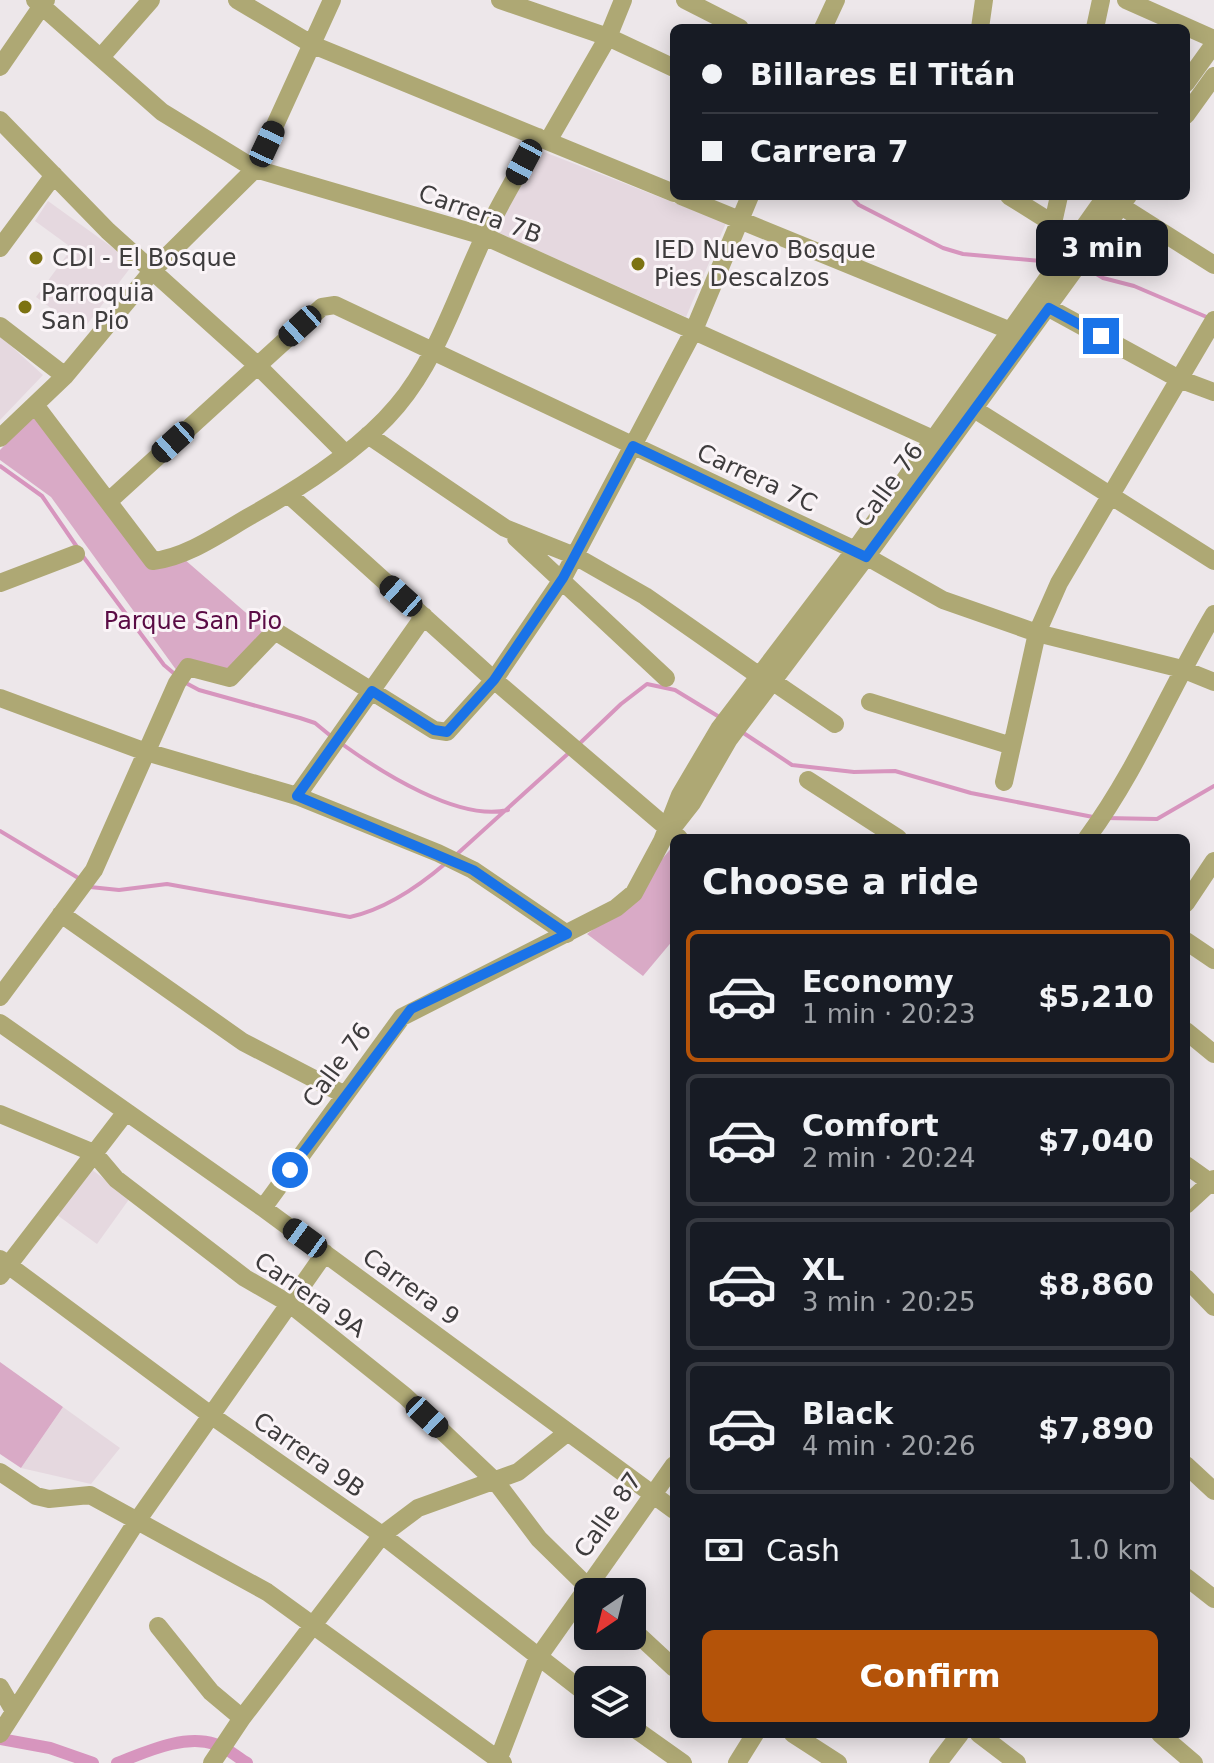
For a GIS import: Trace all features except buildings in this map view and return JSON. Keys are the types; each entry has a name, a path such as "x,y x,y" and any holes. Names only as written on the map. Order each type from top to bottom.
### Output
{"street":[{"path":"101,57 151,0"},
{"path":"237,0 313,45 670,191"},
{"path":"0,438 65,376 154,269 255,169 332,0"},
{"path":"500,0 608,37 670,66"},
{"path":"35,405 156,561 186,552 288,494 368,435 398,405 431,353 484,236 608,37 623,0"},
{"path":"685,0 732,24"},
{"path":"825,24 836,0"},
{"path":"981,24 984,0"},
{"path":"1096,24 1101,0"},
{"path":"1126,0 1176,24"},
{"path":"0,67 41,2"},
{"name":"Carrera 7B","path":"41,2 162,112 255,169 484,236 935,440"},
{"path":"1190,31 1214,42 1190,77"},
{"path":"1190,109 1214,76"},
{"path":"0,120 108,231 154,269 257,365 344,452"},
{"path":"0,248 54,175"},
{"path":"691,200 1011,331"},
{"path":"0,997 94,870 184,675 230,678 275,631 434,730 447,732 494,680 563,578 694,330 748,200"},
{"path":"1016,200 1076,238"},
{"path":"1053,223 1058,200"},
{"name":"Calle 76","path":"263,1208 411,1009 567,934 616,908 634,893 692,803 724,734 861,554 968,405 1011,331 1076,238 1117,200"},
{"name":"Calle 76","path":"861,554 935,440 1049,308 1117,200"},
{"path":"1119,200 1214,265"},
{"name":"Carrera 7C","path":"257,365 322,307 335,305 861,554 943,600 1037,633 1182,669 1214,682"},
{"path":"1049,308 1179,379 1214,392"},
{"path":"1004,782 1037,633 1059,583 1213,321"},
{"path":"0,326 65,376"},
{"path":"110,500 257,365"},
{"path":"968,405 1108,497 1214,561"},
{"path":"368,435 505,528 563,578 666,678"},
{"path":"288,494 669,835"},
{"path":"505,528 575,556 645,596 835,724"},
{"path":"0,583 76,554"},
{"path":"1091,834 1110,809 1214,614"},
{"path":"297,796 424,616"},
{"path":"0,698 146,752 297,796 438,853 473,870 567,934"},
{"path":"870,702 1012,746"},
{"path":"808,780 892,834"},
{"path":"1190,899 1208,882 1214,861"},
{"path":"61,914 243,1042 345,1095"},
{"path":"1190,944 1214,960"},
{"name":"Carrera 9","path":"0,1023 263,1208 670,1507"},
{"path":"1190,1034 1214,1054"},
{"path":"3,1267 94,1153 104,1145 126,1112"},
{"name":"Carrera 9A","path":"0,1114 94,1153 116,1179 223,1262 290,1304 405,1396 496,1482 539,1539 579,1578"},
{"path":"1190,1168 1213,1182 1190,1202"},
{"path":"0,1734 137,1521 325,1253"},
{"name":"Carrera 9B","path":"3,1267 382,1535 574,1685"},
{"path":"1190,1282 1214,1307"},
{"path":"217,1755 382,1535 418,1508 518,1472 568,1432"},
{"path":"1190,1469 1214,1491"},
{"name":"Calle 87","path":"597,1578 670,1470"},
{"path":"0,1472 36,1496 49,1499 90,1495 267,1592 314,1623 499,1761"},
{"path":"1190,1580 1214,1599"},
{"name":"Calle 87","path":"499,1761 537,1659 574,1610"},
{"path":"158,1626 211,1692 242,1718"},
{"path":"646,1642 670,1664"},
{"path":"0,1687 14,1711"},
{"path":"646,1737 683,1763"},
{"path":"737,1763 753,1738"},
{"path":"799,1738 838,1763"},
{"path":"938,1763 957,1738"},
{"path":"984,1738 1017,1763"},
{"path":"1165,1738 1194,1763"}],"shaded area":[{"name":"IED Nuevo Bosque Pies Descalzos","path":"539,150 726,223 686,317 492,230"},
{"path":"48,201 134,263 82,331 36,297 72,248 35,221"},
{"path":"0,336 43,375 0,420"},
{"path":"87,1166 130,1198 97,1244 53,1212"},
{"path":"63,1407 120,1448 91,1484 21,1468"}],"green space":[{"name":"Parque San Pio","path":"35,414 152,568 184,559 259,624 264,632 236,668 177,671 51,497 0,460 0,450"},
{"path":"670,850 670,944 643,976 587,934 618,911"},
{"path":"0,1362 63,1407 21,1468 0,1454"}],"waterway":[{"path":"854,200 943,248 963,254 1052,262"},
{"path":"1085,267 1103,278 1134,286 1209,318"},
{"path":"0,466 42,496 77,547"},
{"path":"82,555 164,665 177,676"},
{"path":"184,682 199,690 315,723 332,737"},
{"path":"578,745 647,684 675,690 721,718"},
{"path":"742,732 792,765 854,772 895,771 971,793 1093,817"},
{"path":"342,744 399,780 444,802 488,812 508,810"},
{"path":"456,855 571,751"},
{"path":"1106,818 1157,819 1214,786"},
{"path":"0,831 80,879"},
{"path":"90,887 119,890 167,884 350,917 376,909 401,896 446,863"},
{"path":"0,1739 50,1748 93,1763"},
{"path":"117,1763 165,1746 190,1741 219,1745 247,1763"}],"place":[{"name":"CDI - El Bosque","path":"36,258"},
{"name":"IED Nuevo Bosque Pies Descalzos","path":"638,264"},
{"name":"Parroquia San Pio","path":"25,307"}],"route":[{"path":"290,1170 411,1009 567,934 473,870 297,796 372,691 434,730 447,732 494,680 563,578 633,446 866,557 1049,308 1101,336"}]}
